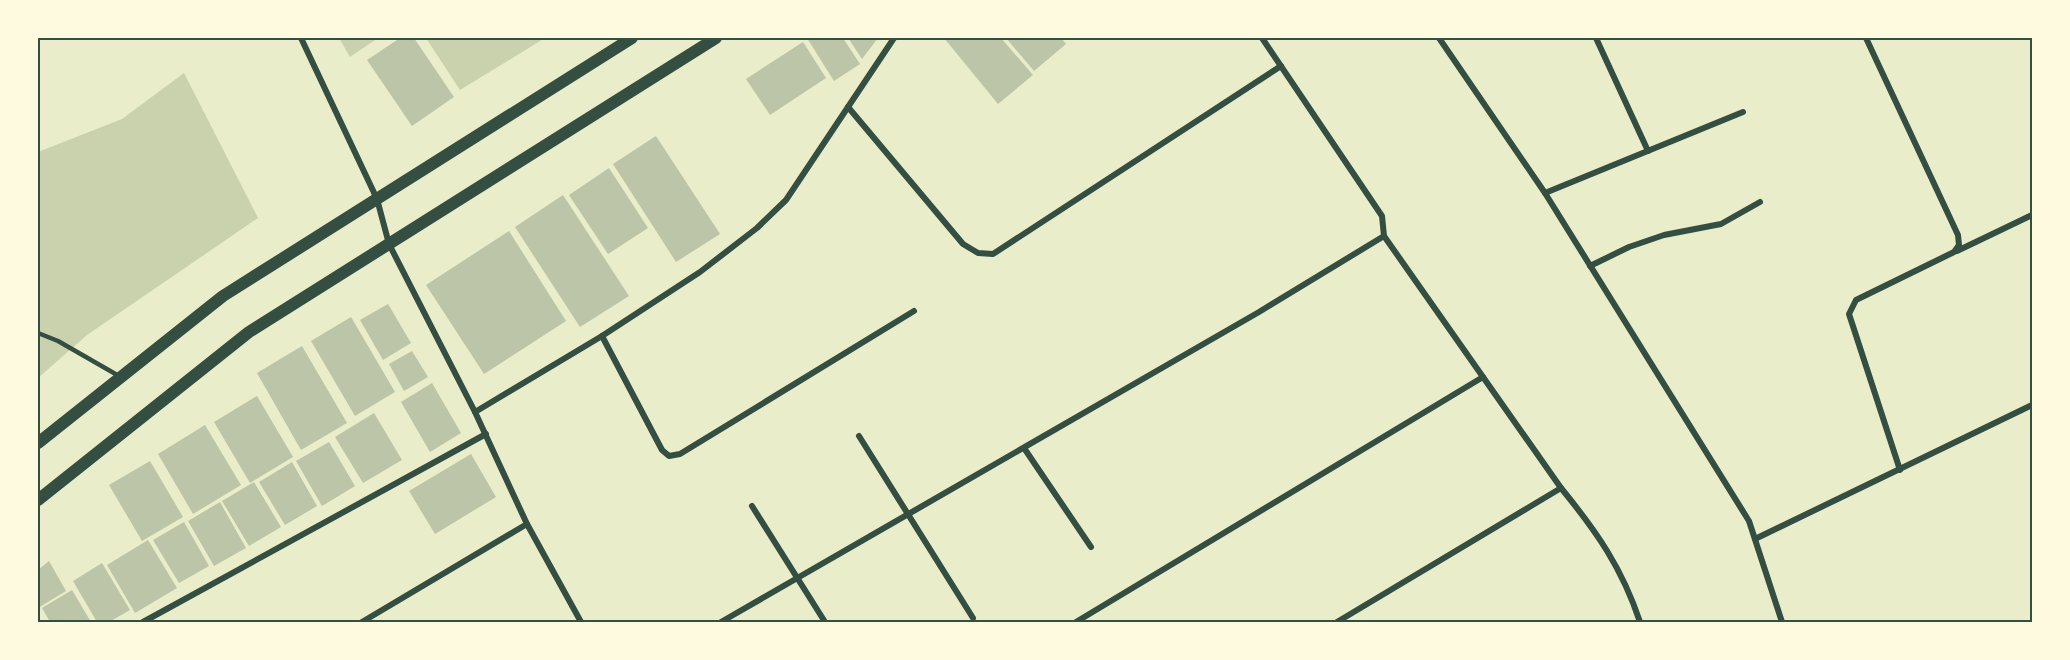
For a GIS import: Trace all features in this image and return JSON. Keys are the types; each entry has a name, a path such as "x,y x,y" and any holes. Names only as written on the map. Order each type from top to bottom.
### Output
{"main road":[{"path":"38,443 119,376 224,296 632,38"},
{"path":"38,500 249,332 716,38"}],"street":[{"path":"301,38 377,199 389,244 486,434 527,524 581,622"},
{"path":"475,412 602,336 700,272 757,228 786,200 894,38"},
{"path":"1262,38 1382,216 1384,236 1561,488 1599,535 1630,591 1640,622"},
{"path":"1439,38 1545,193 1749,521 1782,622"},
{"path":"1596,38 1648,151"},
{"path":"1866,38 1958,235 1959,245 1954,252"},
{"path":"848,107 963,244 978,253 993,254 1281,66"},
{"path":"1545,193 1743,112"},
{"path":"1590,266 1629,247 1664,235 1721,224 1760,202"},
{"path":"1900,470 1852,332 1849,314 1856,300 2032,215"},
{"path":"721,622 1259,312 1384,236"},
{"path":"602,336 662,450 669,456 680,454 914,311"},
{"path":"1077,622 1483,377"},
{"path":"1755,539 2032,405"},
{"path":"143,622 486,434"},
{"path":"859,436 973,618"},
{"path":"1024,448 1091,547"},
{"path":"1337,622 1561,488"},
{"path":"752,506 825,622"},
{"path":"362,622 527,524"}],"lane":[{"path":"38,333 58,341 119,376"}],"green space":[{"path":"339,38 378,38 350,57"},
{"path":"426,38 545,38 460,90"},
{"path":"184,73 258,218 87,335 38,378 38,152 122,119"}],"building":[{"path":"400,38 414,38 454,97 412,126 367,60"},
{"path":"807,38 843,38 860,64 834,81"},
{"path":"848,38 878,38 862,59"},
{"path":"944,38 1001,38 1033,75 998,104"},
{"path":"1006,38 1061,38 1066,44 1034,71"},
{"path":"803,42 826,78 770,115 746,79"},
{"path":"656,136 720,234 676,262 613,164"},
{"path":"609,168 648,228 608,254 569,195"},
{"path":"563,195 629,296 580,327 515,227"},
{"path":"509,231 566,321 484,374 426,285"},
{"path":"388,304 411,343 383,360 360,320"},
{"path":"351,317 395,392 355,416 311,341"},
{"path":"302,346 347,423 301,450 257,373"},
{"path":"412,351 428,377 404,391 389,364"},
{"path":"432,383 461,433 430,452 401,402"},
{"path":"257,396 293,457 250,483 214,422"},
{"path":"374,413 402,460 363,483 335,437"},
{"path":"205,425 241,485 193,514 158,454"},
{"path":"329,442 355,486 322,506 296,461"},
{"path":"471,454 496,497 435,534 409,491"},
{"path":"150,461 183,517 142,541 109,485"},
{"path":"292,462 317,506 285,525 259,482"},
{"path":"254,482 281,527 249,546 222,501"},
{"path":"220,502 246,548 214,566 188,521"},
{"path":"184,522 209,566 179,583 153,540"},
{"path":"148,540 177,588 135,613 107,565"},
{"path":"49,561 66,591 38,608 38,570"},
{"path":"102,563 130,610 109,622 97,622 73,581"},
{"path":"72,590 91,622 50,622 42,608"}]}
